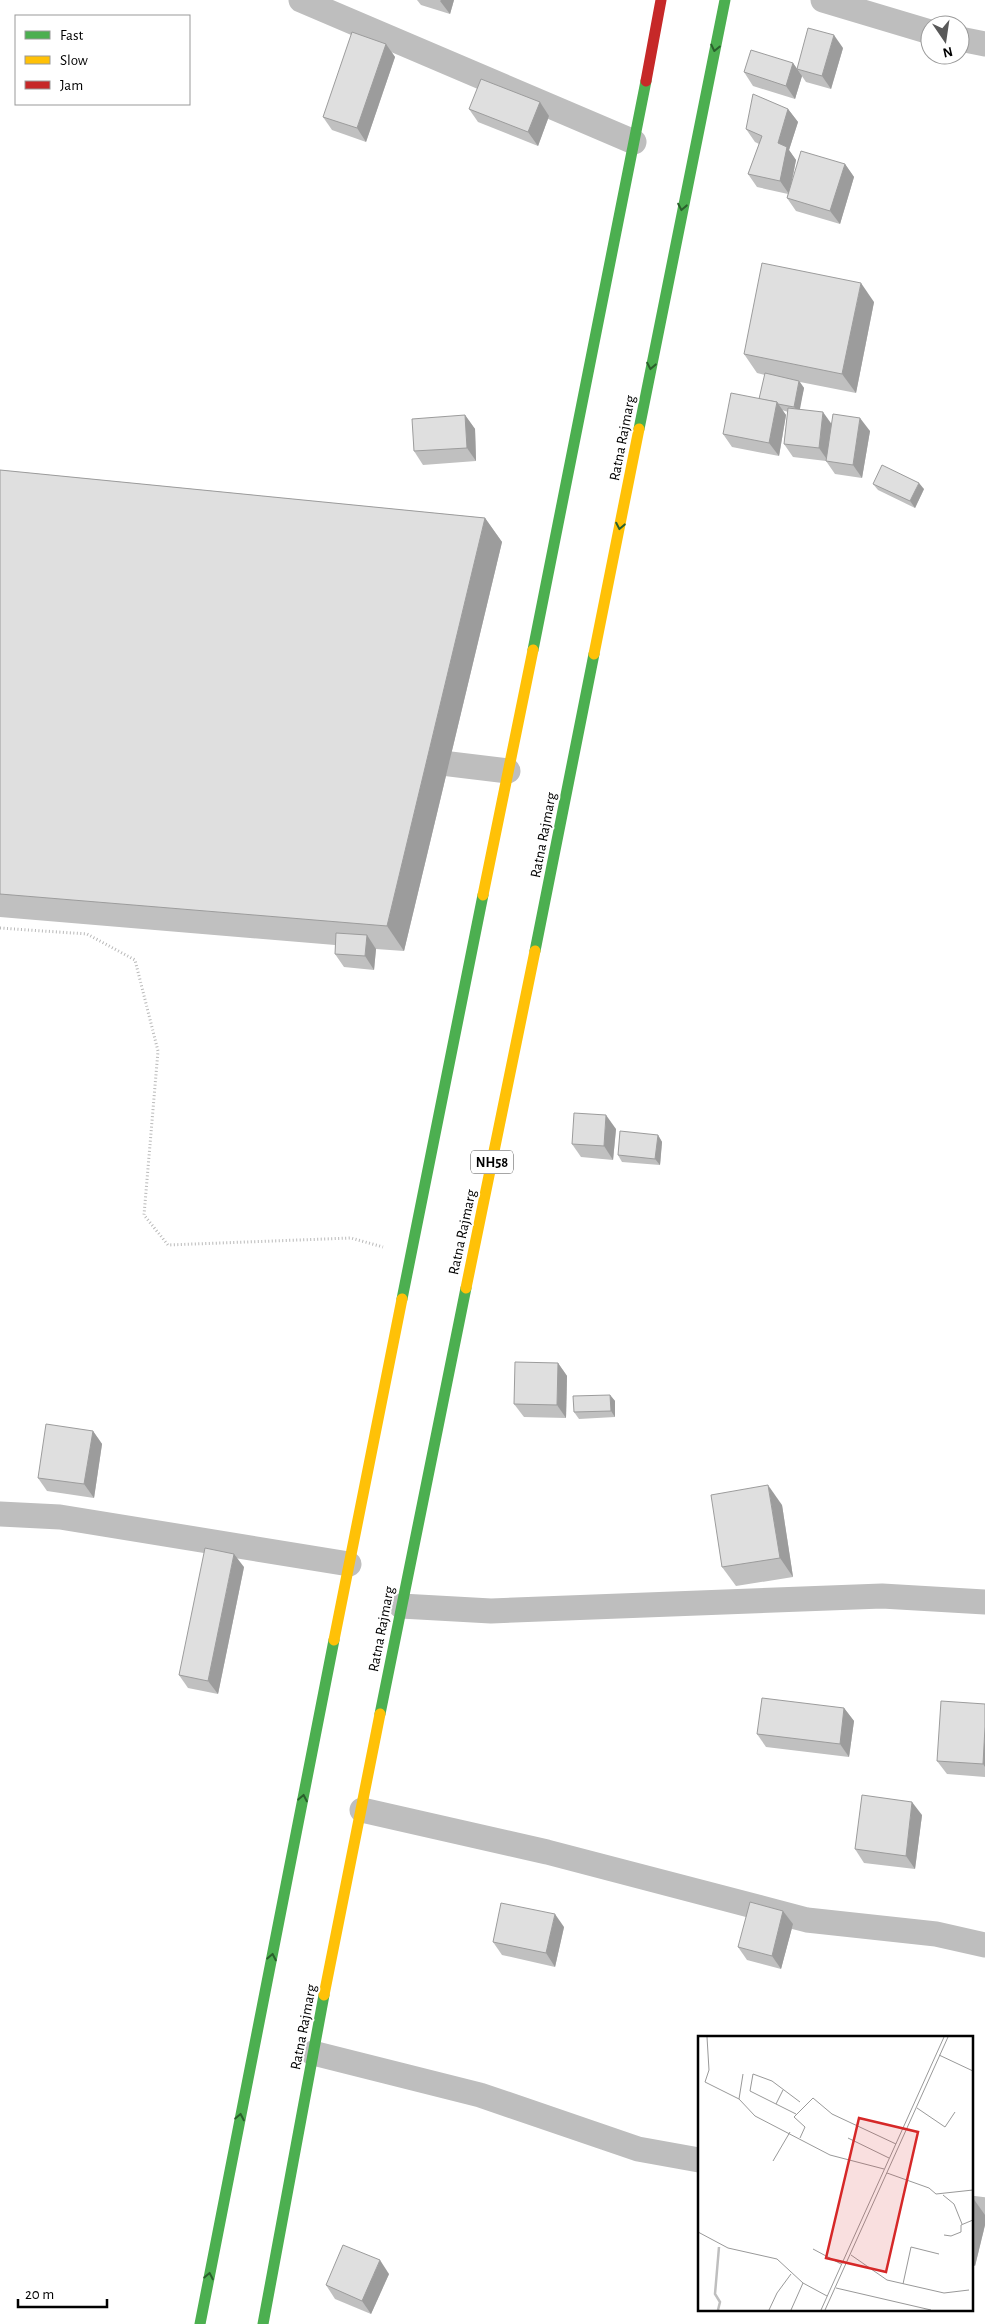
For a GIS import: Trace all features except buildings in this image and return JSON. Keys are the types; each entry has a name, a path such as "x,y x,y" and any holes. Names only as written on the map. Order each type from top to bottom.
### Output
{"highway":[{"path":"200,2324 348,1564 634,142 660,0"},
{"name":"Ratna Rajmarg","path":"263,2324 283,2225 313,2053 401,1606 546,902 725,0"}],"street":[{"path":"301,0 634,142"},
{"path":"823,0 920,29"},
{"path":"970,41 985,44"},
{"path":"397,758 508,771"},
{"path":"0,1514 60,1517 348,1564"},
{"path":"401,1606 491,1611 882,1596 985,1602"},
{"path":"362,1810 547,1852 807,1920 936,1934 985,1946"},
{"path":"313,2053 480,2094 638,2149 698,2160"},
{"path":"972,2208 985,2210"}],"path":[{"path":"0,928 87,934 135,960 158,1051 144,1216 168,1245 352,1238 410,1255"}],"traffic: fast":[{"path":"639,429 725,0"},
{"path":"533,650 646,81"},
{"path":"535,951 594,654"},
{"path":"402,1299 483,895"},
{"path":"380,1714 466,1288"},
{"path":"200,2324 334,1640"},
{"path":"263,2324 324,1995"}],"traffic: slow":[{"path":"594,654 639,429"},
{"path":"483,895 533,650"},
{"path":"466,1288 535,951"},
{"path":"334,1640 402,1299"},
{"path":"324,1995 380,1714"}],"traffic: jam":[{"path":"646,81 661,0"}]}
